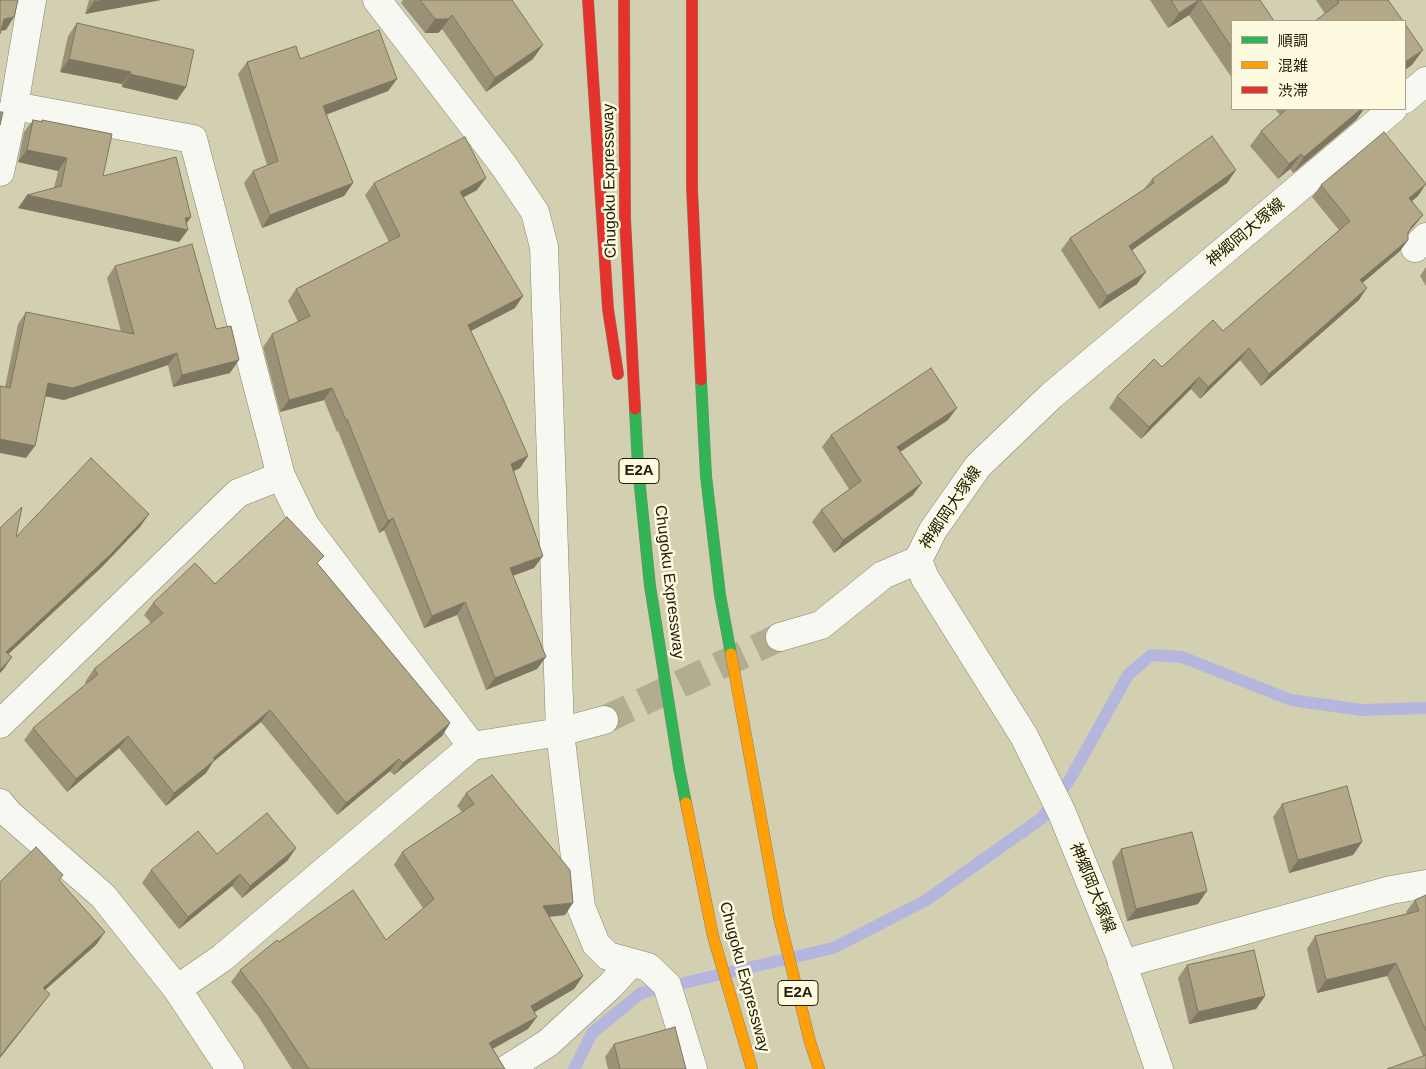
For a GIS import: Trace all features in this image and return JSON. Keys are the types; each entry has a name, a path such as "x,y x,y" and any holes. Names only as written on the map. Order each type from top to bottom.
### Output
{"highway":[{"path":"588,0 608,309 619,385"},
{"name":"Chugoku Expressway","path":"624,0 625,218 638,468 650,586 679,768 713,936 752,1069"},
{"name":"E2A","path":"692,0 692,188 706,476 720,595 779,917 819,1069"},
{"path":"624,414 650,586"}],"street":[{"path":"0,172 14,106 32,0"},
{"path":"377,0 504,166 535,212 544,247 560,732 581,907 596,944 608,956 648,967 667,985 693,1069"},
{"path":"1406,98 1426,81"},
{"path":"14,106 193,139 281,476 305,524 472,746"},
{"name":"神郷岡大塚線","path":"1159,1069 1122,964 1056,802 1024,736 925,578 918,560 933,530 978,466 1045,402 1392,110"},
{"path":"0,724 238,493 281,476"},
{"path":"780,637 821,625 884,575 918,560"},
{"path":"177,989 222,958 472,746 560,732 604,720"},
{"path":"3,813 103,896 177,989 230,1069"},
{"path":"1122,964 1391,890 1426,884"},
{"path":"507,1069 548,1043 611,985 631,963"}],"building":[{"path":"0,0 18,0 14,17 4,19 0,34"},
{"path":"420,0 512,0 543,45 495,78 452,15 448,19 435,19"},
{"path":"1171,0 1199,0 1179,13"},
{"path":"1200,0 1260,0 1273,20 1231,20 1231,46"},
{"path":"1337,0 1388,0 1402,20 1316,20 1339,3"},
{"path":"77,23 194,50 186,87 130,74 131,72 69,59"},
{"path":"1406,25 1423,50 1406,61"},
{"path":"379,30 397,79 323,106 353,183 270,215 253,171 278,161 247,62 296,46 300,59"},
{"path":"1286,110 1360,110 1304,157 1301,154 1289,164 1261,131"},
{"path":"0,112 3,112 0,125"},
{"path":"33,120 42,122 42,120 112,134 103,176 176,157 191,217 185,218 188,230 27,195 61,186 67,158 27,150"},
{"path":"1384,132 1426,184 1409,198 1423,215 1412,226 1408,233 1408,240 1360,280 1367,288 1269,374 1249,348 1208,387 1199,377 1149,427 1117,396 1154,359 1162,367 1213,320 1223,331 1350,221 1321,185"},
{"path":"1212,136 1236,170 1129,246 1146,272 1107,296 1070,238 1154,183 1152,179"},
{"path":"465,137 486,178 460,192 523,296 468,325 528,456 511,464 543,556 510,568 546,657 495,678 465,602 432,616 393,518 388,521 347,419 332,388 289,400 272,334 310,316 296,289 400,236 374,183"},
{"path":"192,244 216,329 231,326 239,360 182,375 177,353 73,388 48,383 35,446 0,439 0,386 10,388 26,312 134,334 115,266"},
{"path":"931,368 957,408 897,447 922,483 843,540 821,510 861,481 831,435"},
{"path":"91,458 149,514 111,554 6,652 12,657 0,670 0,528 22,507 16,537"},
{"path":"287,517 324,556 317,563 450,723 403,763 399,759 346,803 270,710 213,758 215,760 174,793 128,736 76,779 33,728 98,674 94,669 163,613 153,603 195,563 215,584"},
{"path":"492,775 570,870 573,903 543,906 583,976 531,1006 537,1017 489,1043 505,1069 309,1069 266,1004 240,970 277,940 279,942 353,890 386,940 434,899 402,852 474,804 466,793"},
{"path":"1347,786 1362,842 1298,860 1282,804"},
{"path":"267,813 296,848 250,886 240,874 188,917 151,870 198,831 217,854"},
{"path":"1192,832 1207,891 1136,909 1121,849"},
{"path":"36,847 63,875 59,880 105,932 43,988 50,994 0,1056 0,882"},
{"path":"1426,895 1426,1031 1396,963 1326,980 1315,936 1419,911 1415,900"},
{"path":"1254,950 1265,996 1198,1012 1187,965"},
{"path":"675,1027 686,1069 620,1069 614,1044"},
{"path":"1426,1055 1426,1069 1387,1069"}],"waterway":[{"path":"574,1069 592,1033 641,993 833,948 925,901 1042,818 1070,779 1128,675 1151,655 1182,657 1291,700 1362,710 1426,708"}],"tunnel":[{"path":"604,720 780,637"}],"traffic: fast":[{"path":"701,380 706,476 720,595 731,654"},
{"path":"635,409 638,467 650,586 686,803"}],"traffic: slow":[{"path":"731,654 779,917 810,1042 819,1069"},
{"path":"686,803 713,936 752,1069"}],"traffic: jam":[{"path":"588,0 608,309 618,374"},
{"path":"624,0 625,218 635,409"},
{"path":"692,0 692,188 701,380"}]}
